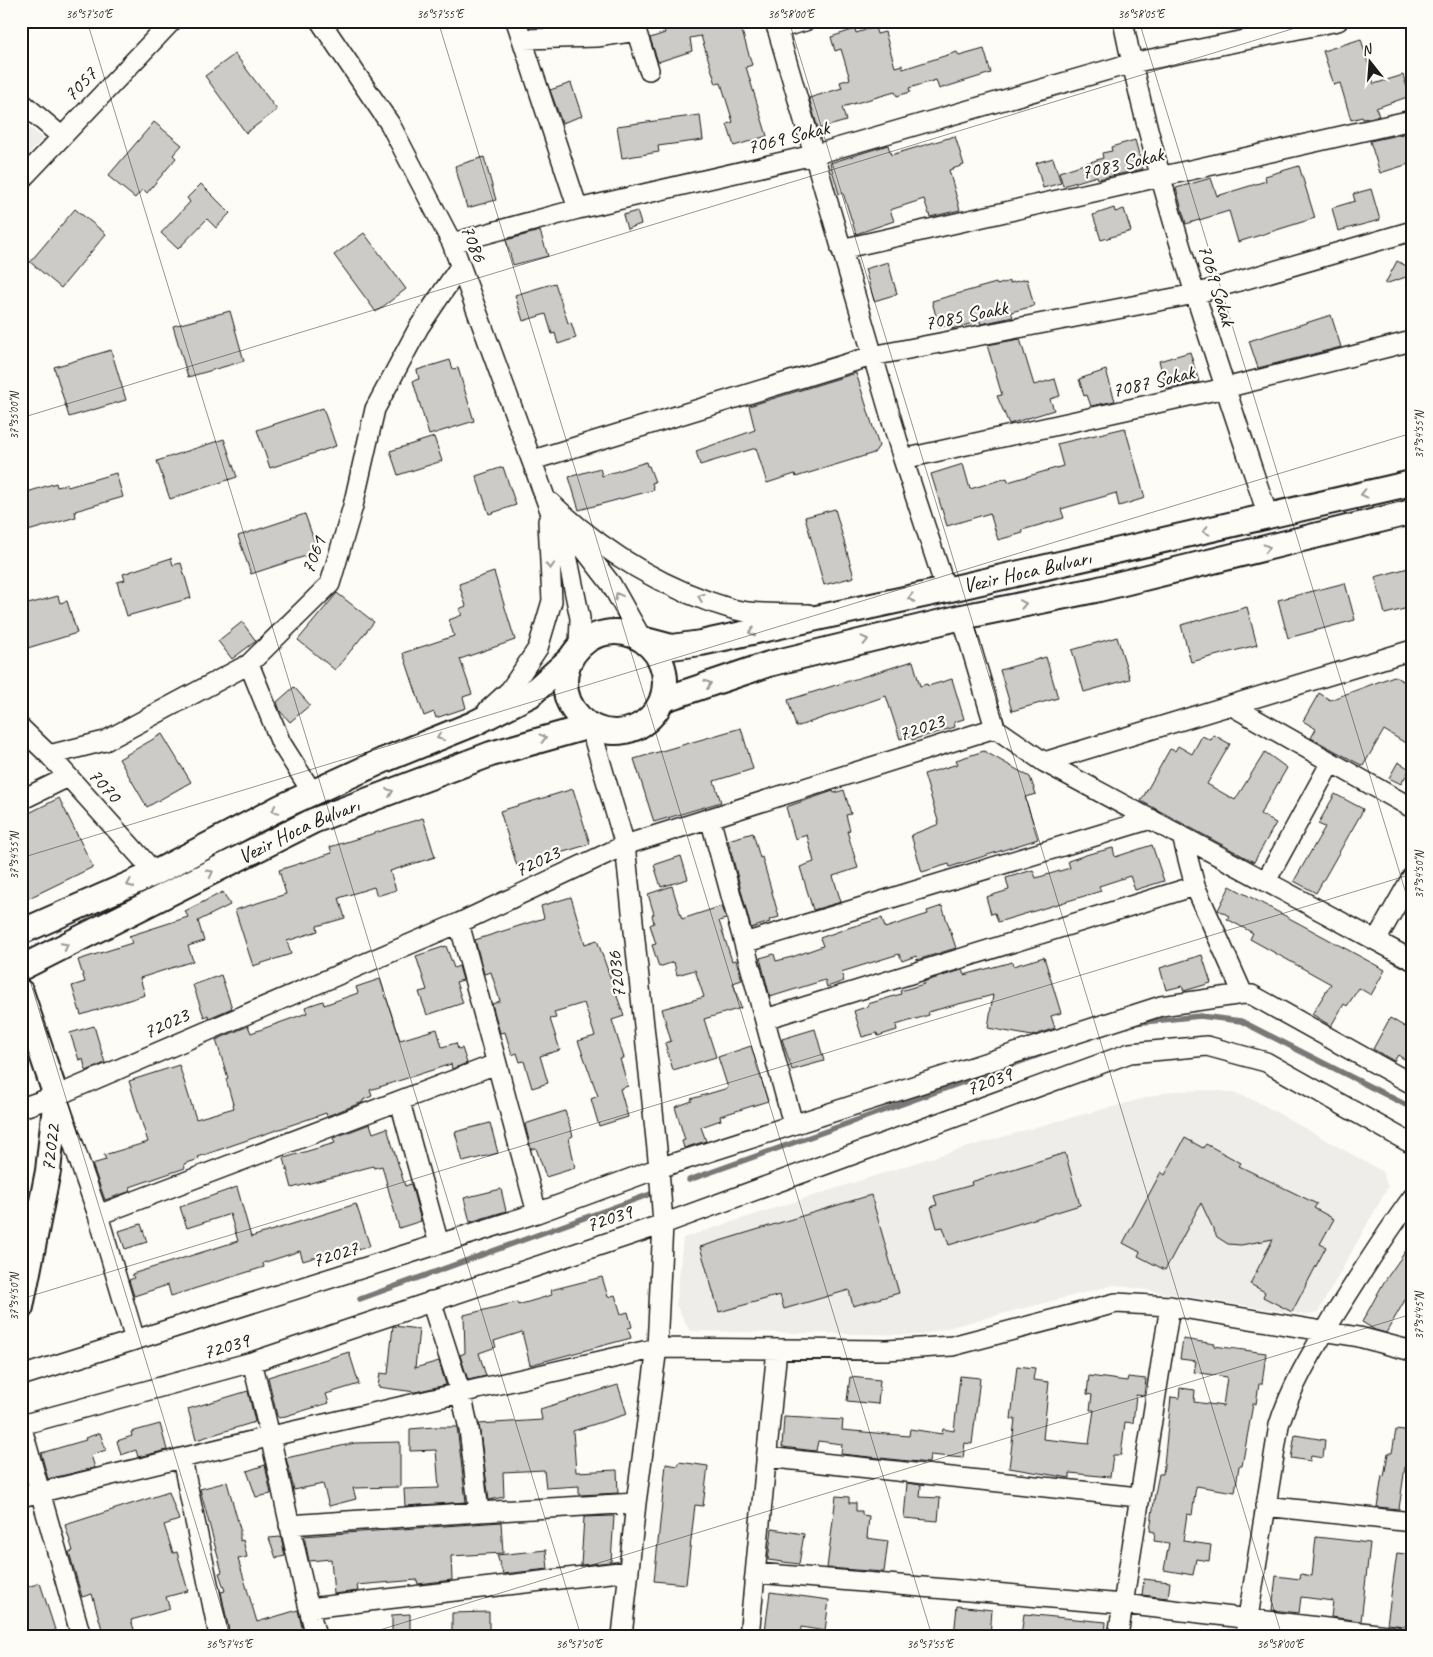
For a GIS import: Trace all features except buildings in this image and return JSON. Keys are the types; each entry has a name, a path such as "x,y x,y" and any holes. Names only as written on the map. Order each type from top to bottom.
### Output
{"main road":[{"name":"Vezir Hoca Bulvarı","path":"642,639 672,647 692,644 946,590 1412,483"},
{"name":"Vezir Hoca Bulvarı","path":"662,700 768,664 962,617 1095,590 1412,512"},
{"path":"608,632 625,633 642,639 655,651 663,666 666,683 662,700 654,715 640,726 624,732 607,732 590,726 578,717 567,696 565,674 575,653 592,638 608,632"},
{"name":"Vezir Hoca Bulvarı","path":"21,932 155,873 312,792 473,724 530,695 575,653"},
{"name":"Vezir Hoca Bulvarı","path":"21,968 312,821 491,754 590,726"},
{"name":"72022","path":"21,992 56,1096 48,1171 27,1254 21,1307"}],"street":[{"name":"7057","path":"21,180 172,21"},
{"name":"7086","path":"320,21 390,124 452,244 459,268 533,460 568,560 580,618 575,653"},
{"path":"516,21 578,209"},
{"path":"805,21 776,25 872,356 946,590"},
{"name":"7069 Sokak","path":"1124,21 1132,63 1195,294 1268,516"},
{"name":"7069 Sokak","path":"452,244 578,209 813,155 1132,63 1338,21"},
{"path":"523,39 597,37 635,26 649,70"},
{"path":"21,102 61,136"},
{"name":"7083 Sokak","path":"841,249 1412,120"},
{"name":"7085 Soakk","path":"533,460 872,356 1195,294 1412,231"},
{"name":"7061","path":"49,755 105,741 250,664 330,584 354,506 375,409 419,328 459,268"},
{"name":"7087 Sokak","path":"903,459 1225,388 1412,341"},
{"path":"547,500 575,526 617,558 666,584 734,610 835,614"},
{"path":"547,500 611,584 642,639"},
{"path":"473,724 510,690 538,648 552,602 547,500"},
{"path":"962,617 994,728 1044,762 1412,960"},
{"path":"1044,762 1408,654"},
{"path":"250,664 281,743 312,792"},
{"path":"1232,706 1412,808"},
{"name":"72036","path":"590,726 625,845 660,1168 662,1224 657,1348 636,1503 622,1636"},
{"name":"7070","path":"21,728 49,755 155,873"},
{"name":"72023","path":"21,1108 56,1096 458,923 625,845 994,728"},
{"path":"1266,881 1331,762"},
{"path":"21,800 68,777"},
{"path":"710,818 793,1124"},
{"path":"744,943 1151,820"},
{"path":"1182,836 1195,886 1243,994 1252,995 1412,1084"},
{"path":"1378,938 1412,877"},
{"path":"766,1019 1195,886"},
{"path":"458,923 537,1213"},
{"name":"72027","path":"21,1376 537,1213 660,1168 1161,1006 1243,994"},
{"name":"72039","path":"21,1425 252,1362 662,1224 1130,1053 1207,1046 1266,1062 1412,1144"},
{"path":"98,1214 400,1102 496,1064"},
{"path":"56,1096 98,1214 135,1340"},
{"path":"400,1102 439,1244"},
{"path":"1246,1628 1279,1425 1284,1407 1292,1388 1325,1331 1376,1248 1412,1198"},
{"path":"431,1301 461,1394 469,1429 479,1512"},
{"path":"21,1497 272,1436 657,1348 887,1350 952,1346 1116,1303 1170,1306 1325,1331 1359,1337 1412,1351"},
{"path":"1118,1636 1138,1496 1170,1306"},
{"path":"749,1636 777,1349"},
{"path":"252,1362 272,1436 289,1525 316,1636"},
{"path":"21,1425 81,1636"},
{"path":"766,1456 1138,1496"},
{"path":"182,1459 218,1636"},
{"path":"289,1525 636,1503"},
{"path":"1266,1506 1412,1522"},
{"path":"309,1608 628,1571"},
{"path":"756,1573 1123,1604 1246,1628 1395,1636"}],"shaded area":[{"path":"21,121 43,138 21,163"},
{"path":"1212,1090 1235,1093 1256,1101 1382,1171 1388,1187 1318,1312 1306,1315 1114,1285 920,1335 690,1331 676,1305 683,1238 924,1160 1047,1124 1172,1091"}],"waterway":[{"path":"1134,1023 1200,1016 1241,1021 1412,1108"},
{"path":"689,1180 1042,1054"},
{"path":"360,1299 656,1192"}]}
